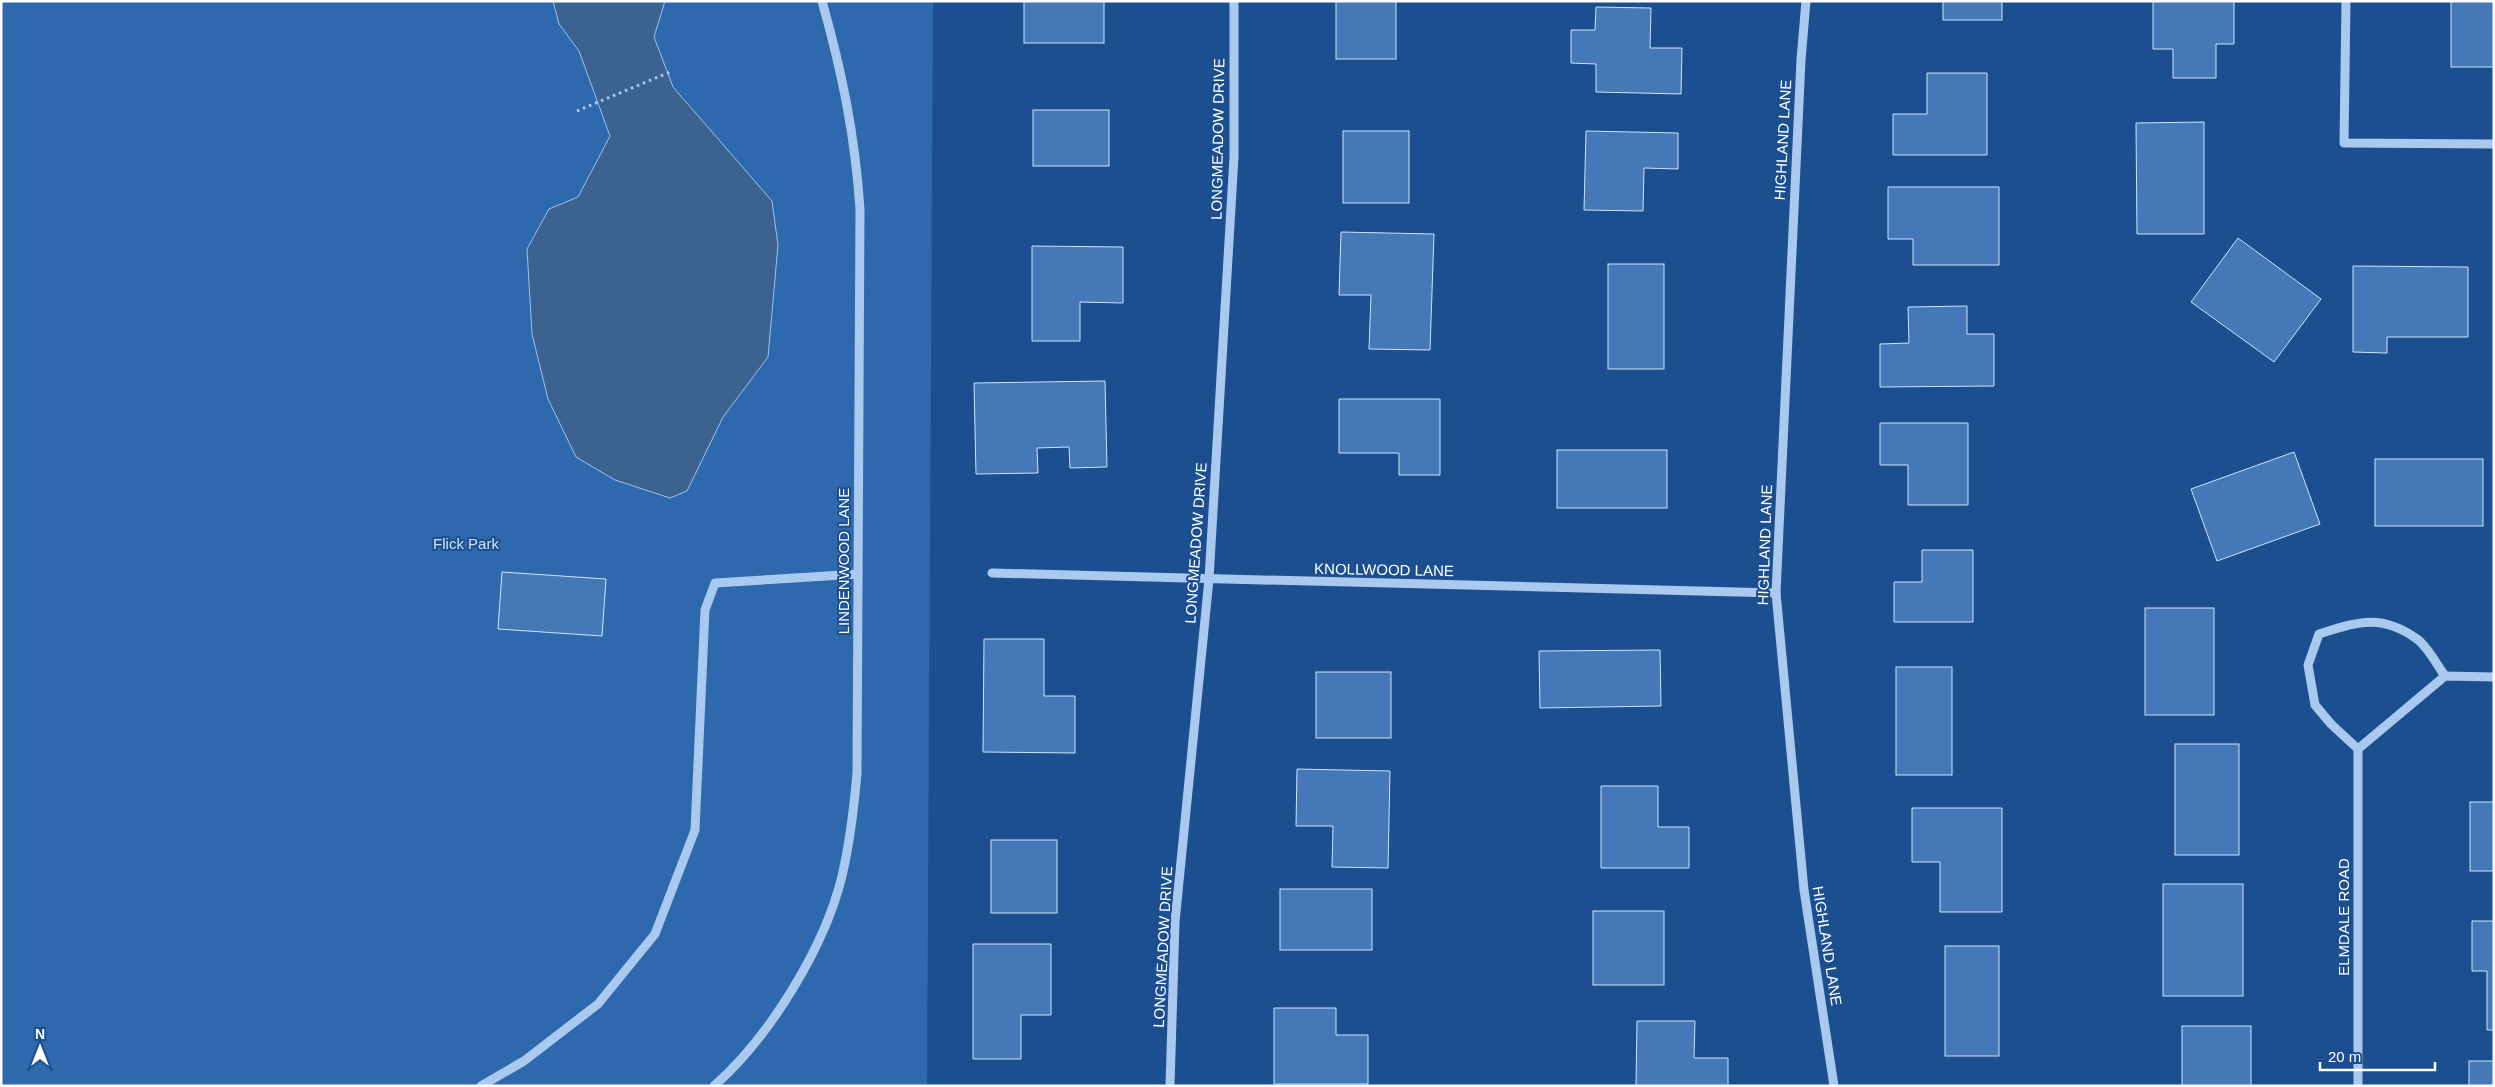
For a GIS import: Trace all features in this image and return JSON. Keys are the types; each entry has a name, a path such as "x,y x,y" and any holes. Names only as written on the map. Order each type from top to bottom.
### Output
{"street":[{"name":"LINDENWOOD LANE","path":"714,1086 750,1050 795,985 822,932 842,877 853,812 857,774 860,209 857,158 850,115 822,1"},
{"name":"LONGMEADOW DRIVE","path":"1170,1086 1175,922 1209,579 1234,158 1234,1"},
{"name":"HIGHLAND LANE","path":"1806,1 1801,60 1776,594 1804,890 1834,1086"},
{"path":"2346,1 2344,143 2494,144"},
{"name":"KNOLLWOOD LANE","path":"992,573 1776,594"},
{"path":"481,1086 524,1061 598,1004 656,934 695,830 705,610 715,583 858,574"},
{"path":"2445,676 2418,639 2381,621 2350,624 2319,634 2308,665 2315,705 2330,724 2358,749 2445,676 2494,677"},
{"name":"ELMDALE ROAD","path":"2358,749 2358,1086"}],"path":[{"path":"578,111 670,72"}],"green space":[{"name":"Flick Park","path":"1,1 933,1 927,1086 1,1086"}],"shaded area":[{"path":"553,1 665,1 654,37 673,87 772,201 778,245 768,357 723,417 687,491 670,498 615,480 576,457 548,399 532,334 527,249 549,209 578,197 610,136 579,51 559,24"}],"building":[{"path":"1024,1 1104,1 1104,43 1024,43"},
{"path":"1336,1 1396,1 1396,59 1336,59"},
{"path":"1943,1 2002,1 2002,20 1943,20"},
{"path":"2153,1 2234,1 2234,44 2216,44 2216,78 2173,78 2173,49 2153,49"},
{"path":"2451,1 2494,1 2494,67 2451,67"},
{"path":"1596,7 1651,8 1650,48 1682,48 1681,94 1596,92 1596,64 1571,63 1571,30 1595,30"},
{"path":"1927,73 1987,73 1987,155 1893,155 1893,114 1927,114"},
{"path":"1033,110 1109,110 1109,166 1033,166"},
{"path":"2204,122 2204,234 2137,234 2136,123"},
{"path":"1343,131 1409,131 1409,203 1343,203"},
{"path":"1586,131 1678,133 1678,169 1644,168 1643,211 1584,210"},
{"path":"1888,187 1999,187 1999,265 1913,265 1913,239 1888,239"},
{"path":"1341,232 1434,234 1430,350 1369,349 1371,295 1339,295"},
{"path":"2238,238 2321,299 2274,362 2191,302"},
{"path":"1032,246 1123,247 1123,303 1080,302 1080,341 1032,341"},
{"path":"1608,264 1664,264 1664,369 1608,369"},
{"path":"2353,266 2468,267 2468,337 2387,337 2387,353 2353,352"},
{"path":"1967,306 1967,334 1994,334 1994,386 1880,387 1880,344 1909,343 1908,307"},
{"path":"1105,381 1107,467 1070,468 1069,447 1037,448 1038,473 976,474 974,383"},
{"path":"1339,399 1440,399 1440,475 1399,475 1399,453 1339,453"},
{"path":"1880,423 1968,423 1968,505 1908,505 1908,465 1880,465"},
{"path":"1557,450 1667,450 1667,508 1557,508"},
{"path":"2294,452 2320,524 2217,561 2191,489"},
{"path":"2375,459 2483,459 2483,526 2375,526"},
{"path":"1922,550 1973,550 1973,622 1894,622 1894,582 1922,582"},
{"path":"502,572 606,579 602,636 498,629"},
{"path":"2145,608 2214,608 2214,715 2145,715"},
{"path":"984,639 1044,639 1044,696 1075,696 1075,753 983,752"},
{"path":"1660,650 1661,706 1540,708 1539,651"},
{"path":"1896,667 1952,667 1952,775 1896,775"},
{"path":"1316,672 1391,672 1391,738 1316,738"},
{"path":"2175,744 2239,744 2239,855 2175,855"},
{"path":"1297,769 1390,771 1388,868 1332,867 1333,826 1296,826"},
{"path":"1601,786 1658,786 1658,827 1689,827 1689,868 1601,868"},
{"path":"2470,802 2494,802 2494,871 2470,871"},
{"path":"1912,808 2002,808 2002,912 1940,912 1940,862 1912,862"},
{"path":"991,840 1057,840 1057,913 991,913"},
{"path":"2163,884 2243,884 2243,996 2163,996"},
{"path":"1280,889 1372,889 1372,950 1280,950"},
{"path":"1593,911 1664,911 1664,985 1593,985"},
{"path":"2472,921 2494,921 2494,1030 2487,1030 2487,971 2472,971"},
{"path":"973,944 1051,944 1051,1015 1021,1015 1021,1059 973,1059"},
{"path":"1945,946 1999,946 1999,1056 1945,1056"},
{"path":"1274,1008 1336,1008 1336,1035 1368,1035 1368,1084 1274,1084"},
{"path":"1637,1021 1695,1021 1694,1058 1728,1058 1728,1086 1636,1086"},
{"path":"2182,1026 2251,1026 2251,1086 2182,1086"},
{"path":"2469,1061 2494,1061 2494,1086 2469,1086"}]}
